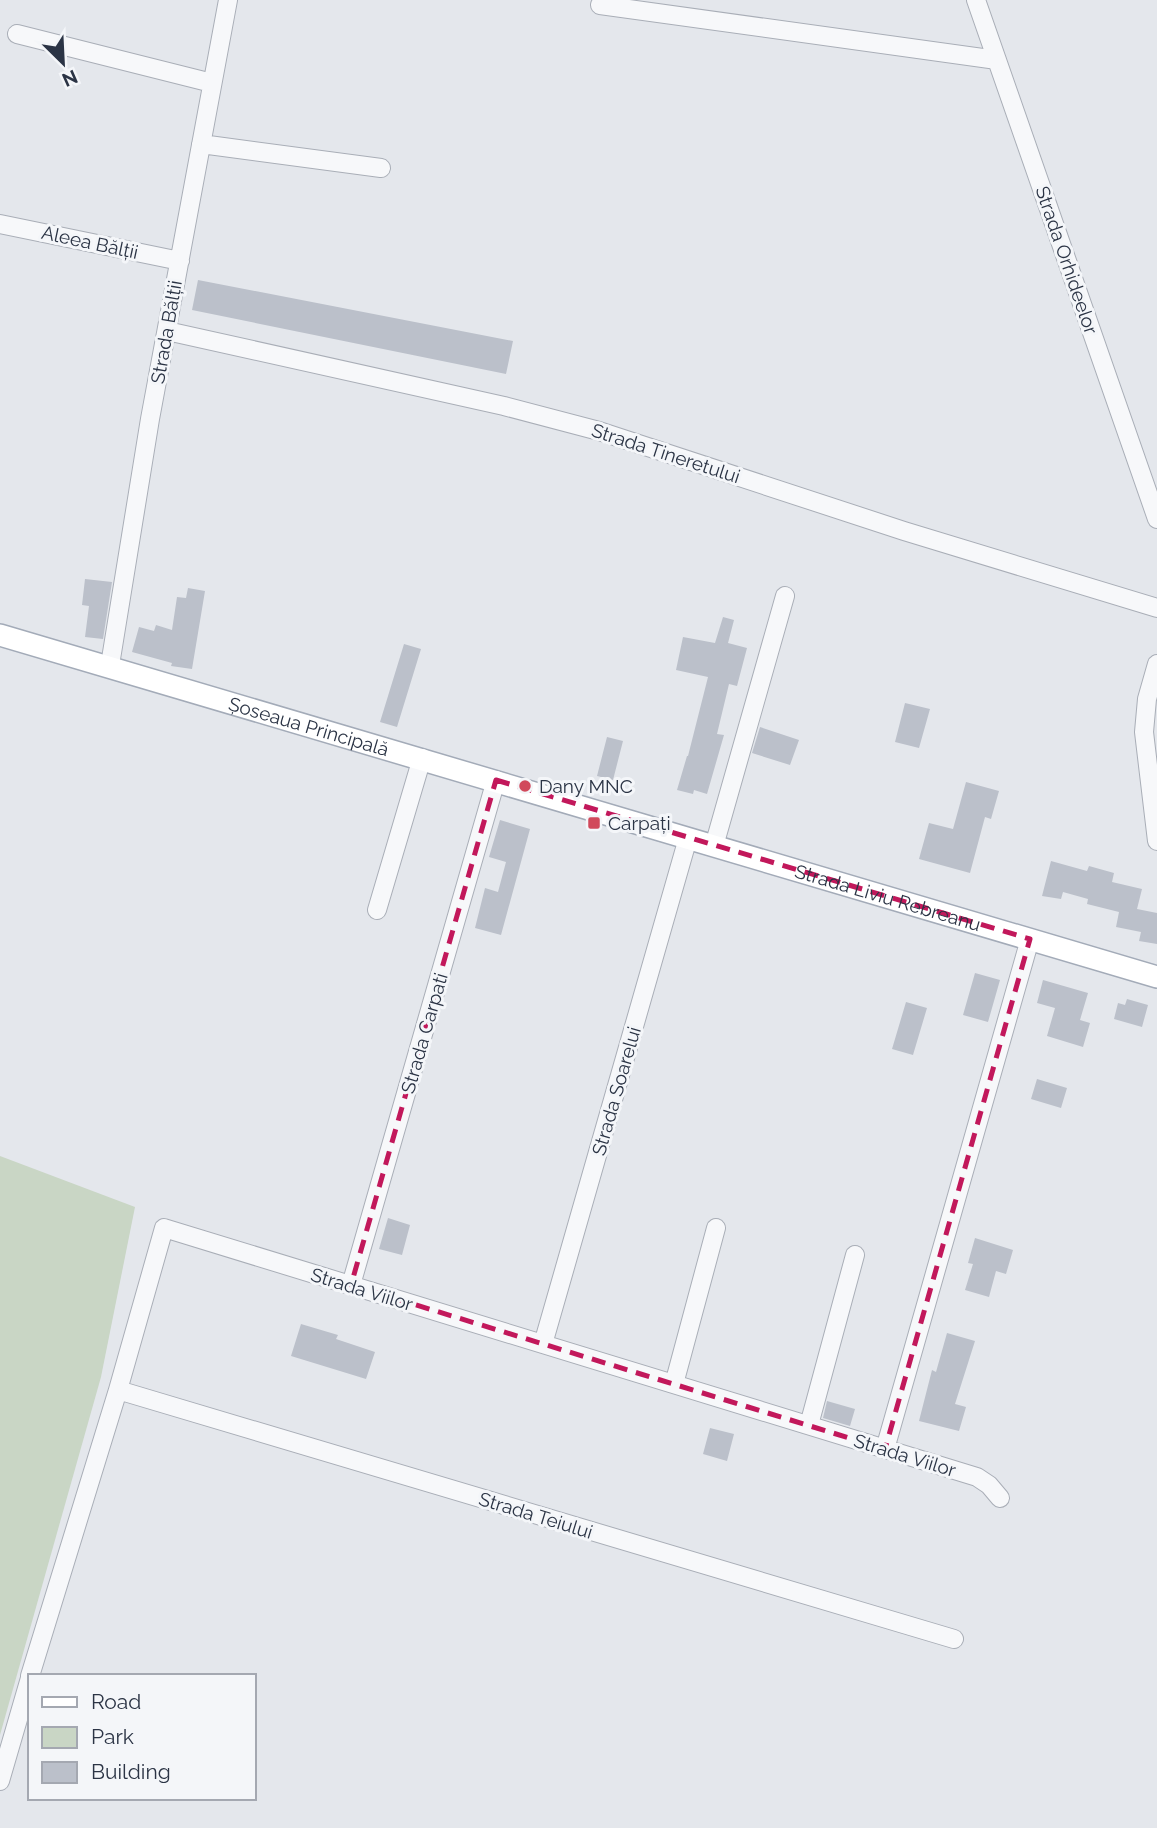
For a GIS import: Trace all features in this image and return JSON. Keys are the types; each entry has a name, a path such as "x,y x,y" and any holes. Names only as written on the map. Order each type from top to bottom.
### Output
{"main road":[{"name":"Șoseaua Principală","path":"0,635 619,817"},
{"name":"Strada Liviu Rebreanu","path":"619,817 1157,977"}],"street":[{"name":"Strada Bălții","path":"110,666 167,331 228,0"},
{"name":"Strada Orhideelor","path":"976,0 1157,519"},
{"path":"600,5 997,60"},
{"path":"17,34 212,83"},
{"path":"201,144 381,167"},
{"name":"Aleea Bălții","path":"0,223 180,261"},
{"name":"Strada Tineretului","path":"167,331 504,406 586,427 904,531 1157,608"},
{"path":"714,845 785,596"},
{"path":"1157,664 1147,699 1144,732 1157,841"},
{"path":"377,910 422,758"},
{"name":"Strada Carpati","path":"351,1285 496,780"},
{"name":"Strada Soarelui","path":"543,1344 688,838"},
{"path":"885,1449 1030,939"},
{"name":"Strada Viilor","path":"31,1674 118,1390 164,1228 977,1477 989,1485 1000,1498"},
{"path":"674,1384 716,1228"},
{"path":"809,1425 855,1255"},
{"name":"Strada Teiului","path":"118,1390 954,1639"},
{"name":"Strada Viilor","path":"0,1781 28,1684"}],"highlighted area":[{"path":"496,780 1030,939 885,1449 351,1285"}],"green space":[{"path":"0,1156 135,1207 101,1377 0,1735"}],"building":[{"path":"198,280 513,341 506,374 192,310"},
{"path":"85,579 112,582 103,639 85,637 89,606 82,605"},
{"path":"188,588 205,591 192,669 171,666 172,663 132,652 139,627 154,631 156,625 172,630 177,597 186,598"},
{"path":"723,617 734,620 728,643 747,648 737,686 729,684 717,734 724,735 707,794 694,790 693,794 677,790 708,677 676,670 683,637 715,643"},
{"path":"404,644 421,649 397,727 380,722"},
{"path":"905,703 930,709 919,748 895,742"},
{"path":"760,727 799,740 790,765 752,753"},
{"path":"607,737 623,741 613,780 597,776"},
{"path":"966,782 999,791 991,819 985,817 970,873 919,859 929,823 953,829"},
{"path":"500,820 530,829 501,935 475,928 485,888 498,892 506,862 489,857"},
{"path":"1051,861 1087,871 1089,866 1114,873 1112,882 1142,889 1137,909 1157,913 1157,944 1139,941 1141,932 1116,927 1119,912 1087,904 1088,899 1063,892 1061,899 1042,896"},
{"path":"975,973 1000,980 988,1022 963,1015"},
{"path":"1043,980 1088,993 1080,1020 1090,1023 1083,1047 1047,1036 1055,1008 1037,1003"},
{"path":"1127,999 1148,1005 1142,1027 1114,1019 1118,1003 1125,1005"},
{"path":"906,1002 927,1008 913,1055 892,1049"},
{"path":"1037,1079 1067,1088 1061,1108 1031,1099"},
{"path":"388,1218 410,1225 402,1255 379,1249"},
{"path":"975,1238 1013,1250 1006,1274 996,1271 989,1297 965,1290 973,1264 968,1263"},
{"path":"301,1324 338,1335 336,1339 375,1352 366,1379 291,1356"},
{"path":"947,1333 975,1341 955,1404 966,1407 959,1431 919,1421 932,1370 936,1372"},
{"path":"827,1401 855,1409 850,1426 823,1418"},
{"path":"710,1428 734,1434 727,1461 703,1454"}],"place":[{"name":"Dany MNC","path":"525,786"},
{"name":"Carpați","path":"594,823"}]}
